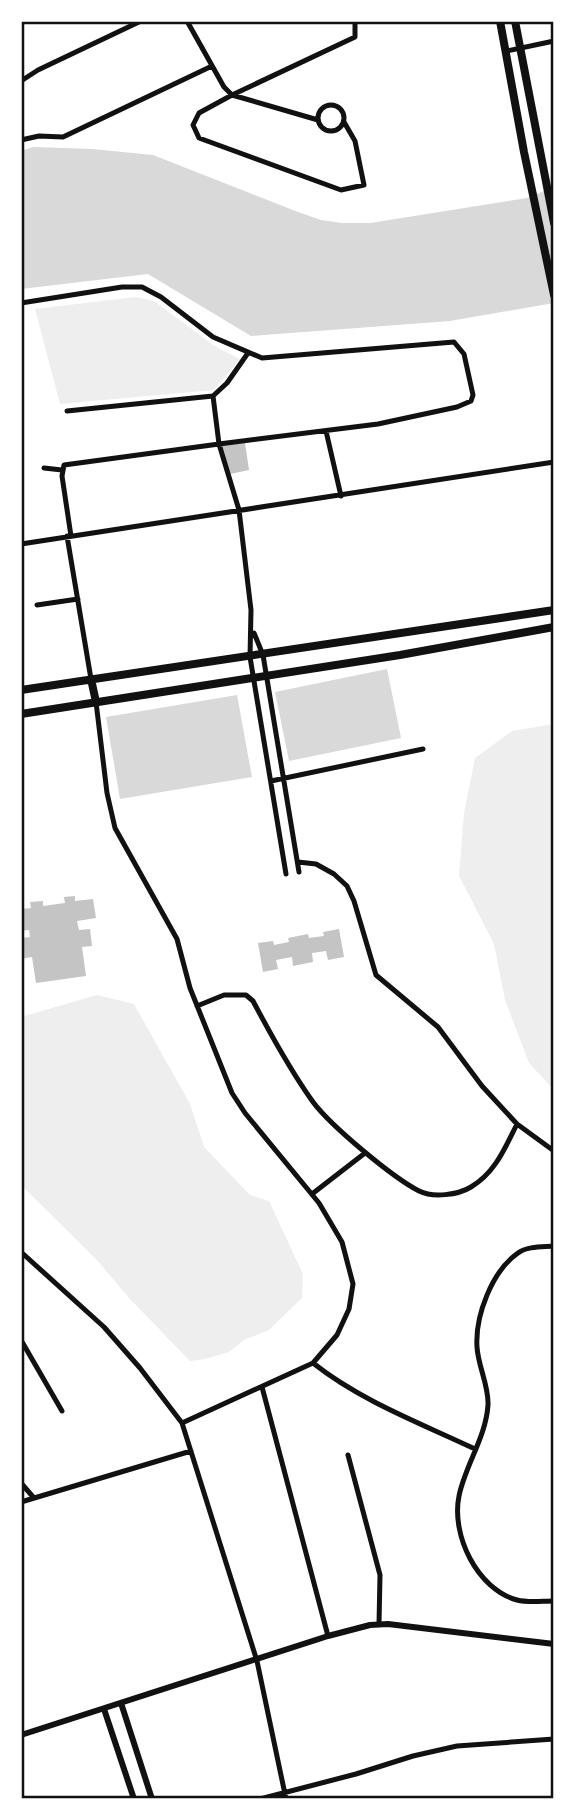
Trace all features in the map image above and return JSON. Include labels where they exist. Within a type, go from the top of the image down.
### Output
[{"type":"main road","points":[[500,21],[554,295]]},
{"type":"main road","points":[[515,21],[554,223]]},
{"type":"main road","points":[[21,690],[554,610]]},
{"type":"main road","points":[[21,714],[400,655],[554,627]]},
{"type":"main road","points":[[91,679],[96,702]]},
{"type":"street","points":[[21,81],[141,21]]},
{"type":"street","points":[[187,21],[232,95],[318,120]]},
{"type":"street","points":[[344,122],[355,141],[363,185],[341,190],[199,138],[193,125],[198,113],[355,37],[355,21]]},
{"type":"street","points":[[507,51],[554,41]]},
{"type":"street","points":[[21,139],[39,136],[64,137],[212,66]]},
{"type":"street","points":[[329,104],[342,108],[345,115],[340,128],[334,131],[321,127],[318,120],[318,113],[329,104]]},
{"type":"street","points":[[21,303],[122,287],[142,287],[161,297],[213,337],[262,358],[454,342],[462,349],[473,390],[471,401],[457,407],[378,424],[64,465],[62,470],[69,536],[91,679]]},
{"type":"street","points":[[67,411],[213,396],[227,383],[248,353]]},
{"type":"street","points":[[213,396],[219,444],[240,510],[253,630],[250,657],[286,874]]},
{"type":"street","points":[[326,431],[341,496]]},
{"type":"street","points":[[21,544],[554,461]]},
{"type":"street","points":[[44,468],[62,470]]},
{"type":"street","points":[[37,605],[78,599]]},
{"type":"street","points":[[253,630],[263,655],[299,872]]},
{"type":"street","points":[[96,702],[107,793],[115,828],[177,939],[197,1006],[232,1093],[245,1113],[312,1194],[342,1242],[353,1284],[349,1309],[337,1335],[313,1363],[181,1423]]},
{"type":"street","points":[[271,781],[423,749]]},
{"type":"street","points":[[298,862],[316,864],[334,874],[347,886],[376,975],[438,1027],[468,1069],[517,1124],[554,1151]]},
{"type":"street","points":[[197,1006],[224,995],[246,995],[253,1001],[285,1061],[315,1105],[365,1153],[420,1192],[435,1195],[470,1188],[490,1172],[517,1124]]},
{"type":"street","points":[[312,1194],[365,1153]]},
{"type":"street","points":[[554,1246],[528,1248],[517,1253],[496,1276],[479,1314],[477,1348],[488,1404],[458,1499],[460,1525],[468,1556],[485,1580],[501,1593],[518,1600],[554,1601]]},
{"type":"street","points":[[22,1255],[104,1327],[140,1368],[181,1423],[257,1661],[286,1799]]},
{"type":"street","points":[[21,1340],[62,1411]]},
{"type":"street","points":[[313,1363],[342,1384],[389,1409],[475,1449]]},
{"type":"street","points":[[262,1387],[328,1636]]},
{"type":"street","points":[[21,1502],[191,1451]]},
{"type":"street","points":[[348,1455],[380,1575],[379,1624]]},
{"type":"street","points":[[21,1483],[33,1498]]},
{"type":"street","points":[[21,1735],[328,1636],[379,1624],[554,1644]]},
{"type":"street","points":[[121,1703],[152,1799]]},
{"type":"street","points":[[104,1709],[134,1799]]},
{"type":"street","points":[[260,1799],[457,1746],[554,1738]]},
{"type":"street","points":[[128,1782],[145,1776]]},
{"type":"shaded area","points":[[33,147],[153,155],[298,212],[321,220],[342,223],[370,223],[527,198],[554,187],[554,303],[450,321],[251,336],[148,274],[21,289],[21,151]]},
{"type":"shaded area","points":[[135,297],[154,301],[216,347],[240,359],[214,390],[60,404],[35,309]]},
{"type":"shaded area","points":[[387,669],[401,738],[289,761],[275,692]]},
{"type":"shaded area","points":[[237,695],[252,777],[120,799],[106,717]]},
{"type":"shaded area","points":[[554,724],[554,1090],[529,1063],[505,1000],[494,944],[459,876],[464,813],[475,758],[512,731]]},
{"type":"shaded area","points":[[97,995],[134,1004],[190,1104],[204,1147],[250,1195],[269,1201],[303,1274],[302,1298],[269,1330],[244,1340],[229,1352],[190,1361],[130,1299],[96,1259],[21,1185],[21,1017]]},
{"type":"building","points":[[245,443],[249,470],[230,474],[221,445]]},
{"type":"building","points":[[75,896],[75,901],[93,899],[96,918],[77,921],[79,930],[90,929],[92,946],[82,947],[86,976],[36,983],[32,957],[21,959],[21,938],[30,937],[29,930],[21,931],[21,909],[31,908],[30,902],[43,901],[43,906],[65,903],[64,897]]},
{"type":"building","points":[[339,929],[344,957],[328,960],[326,951],[312,953],[313,962],[293,966],[292,957],[276,960],[278,969],[263,972],[258,943],[273,941],[274,945],[289,942],[288,938],[308,934],[309,938],[324,936],[323,932]]}]
